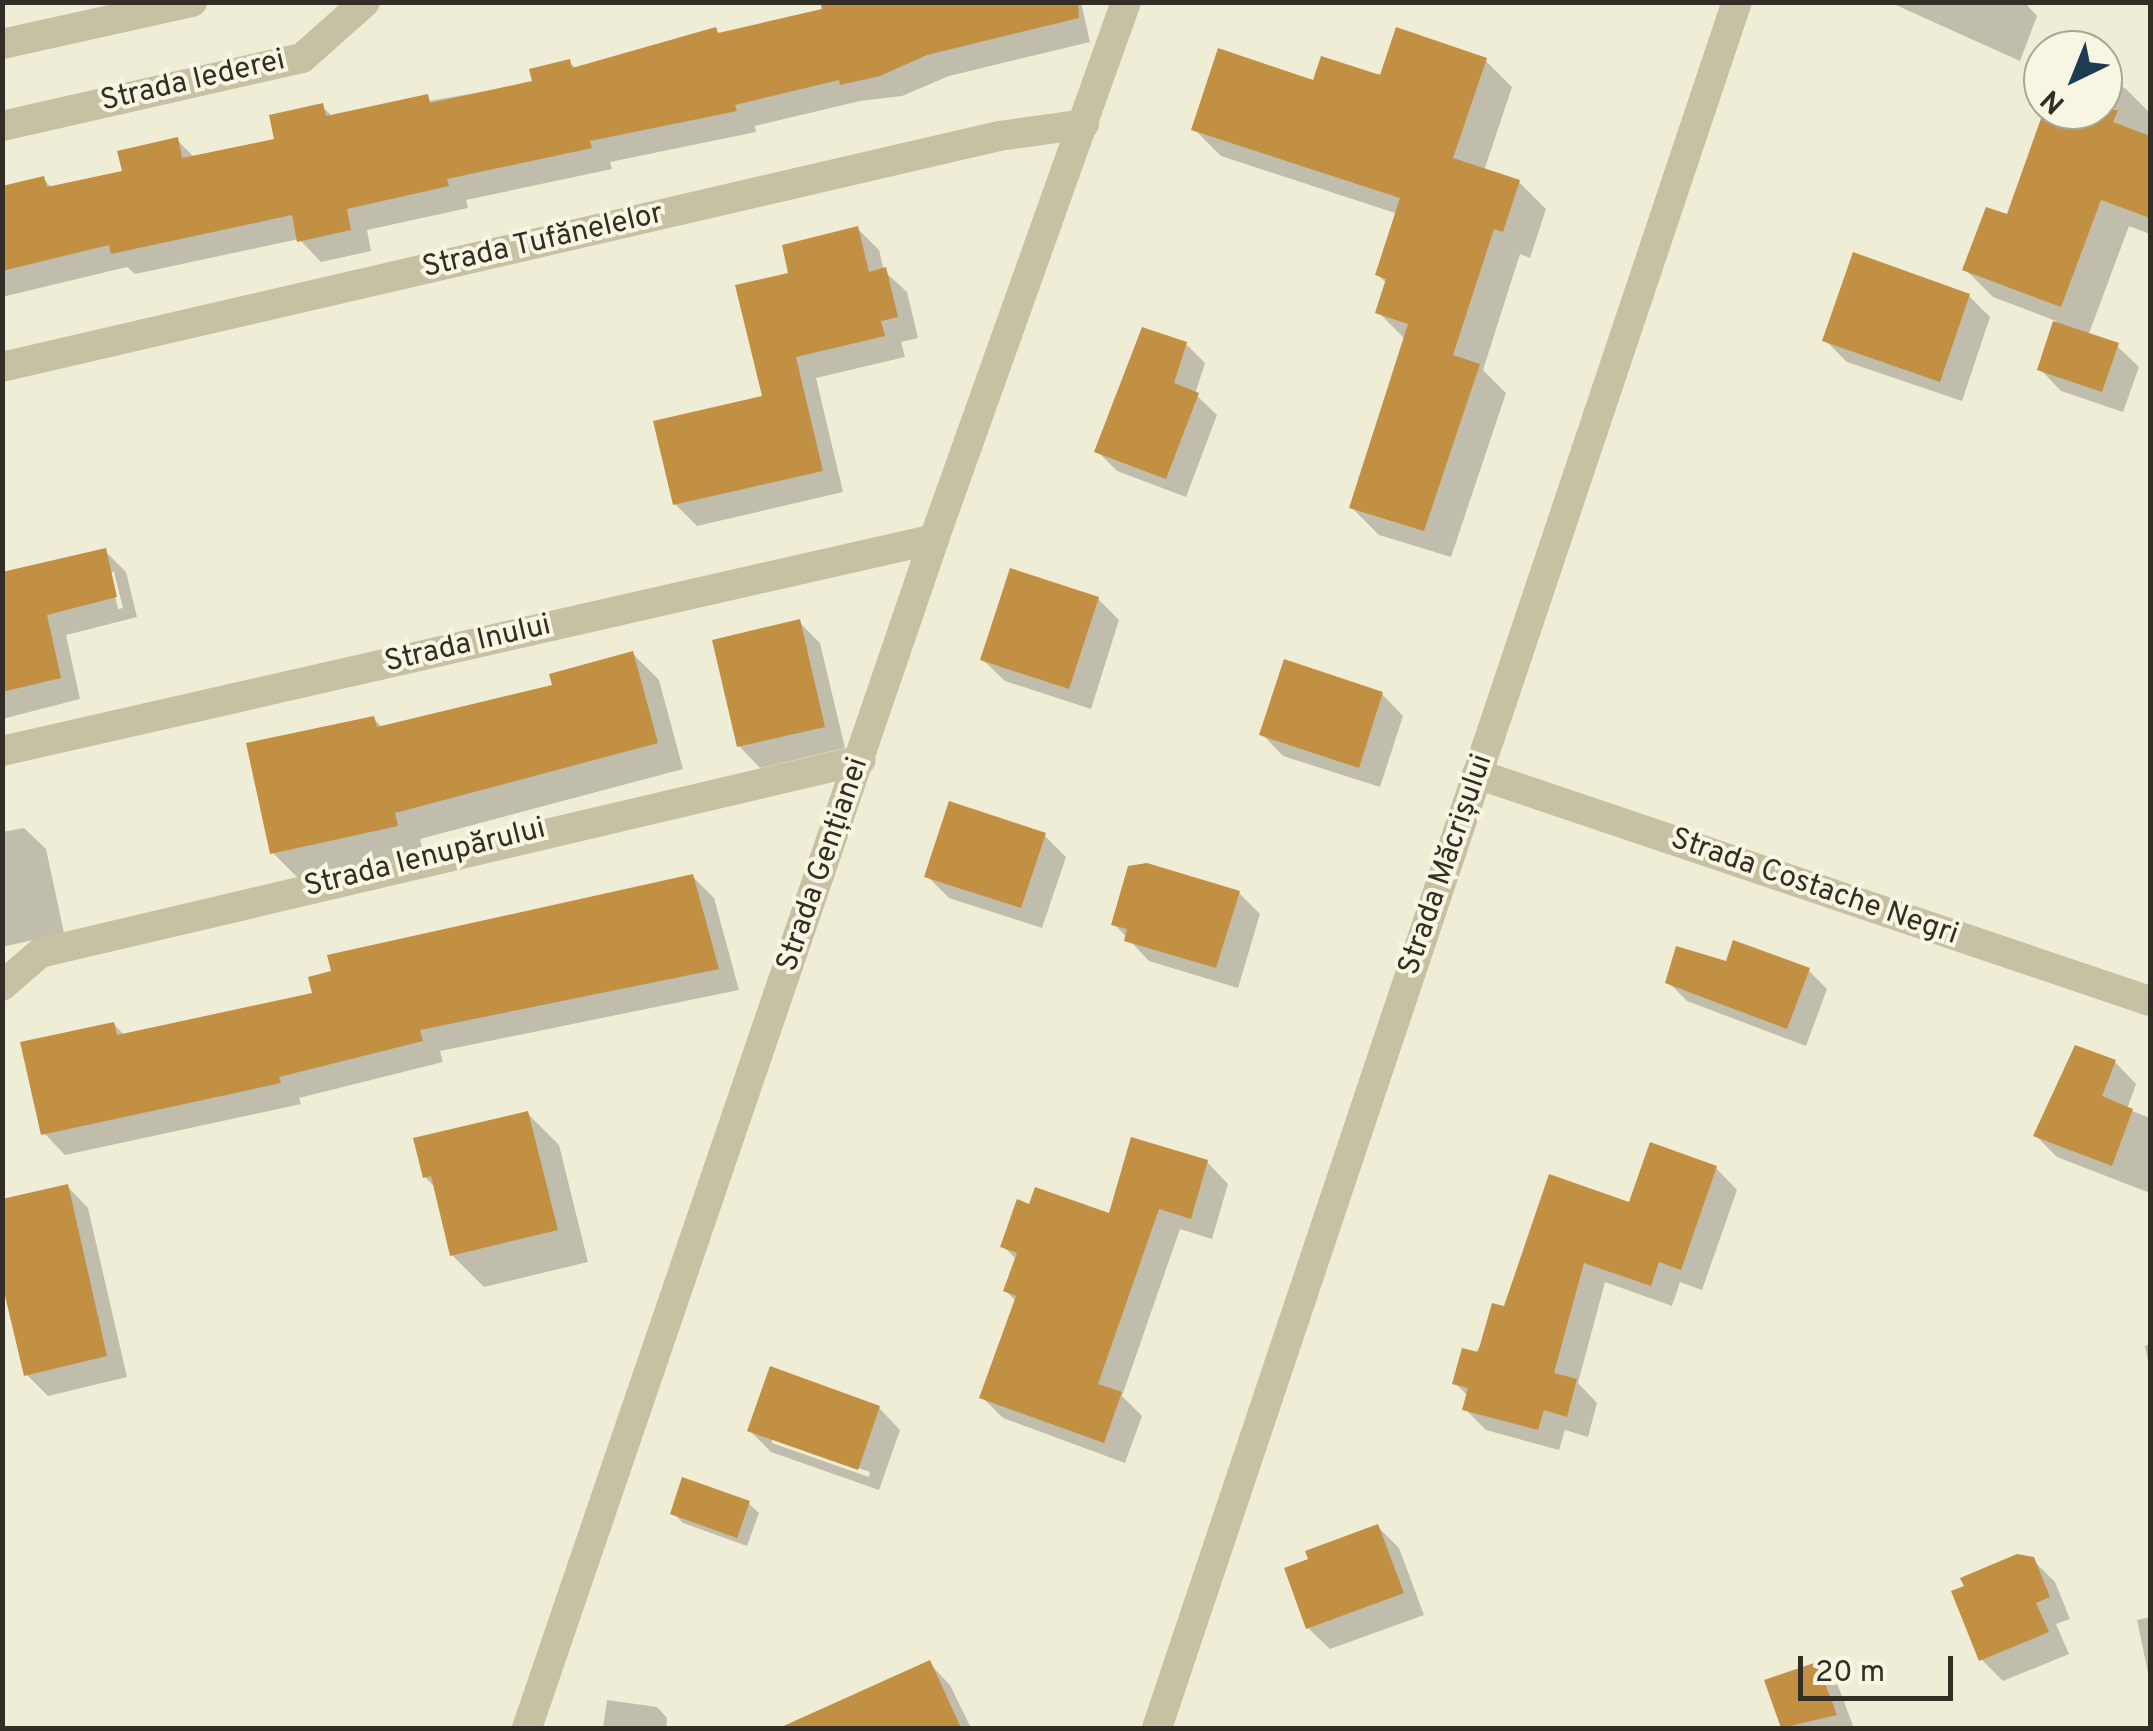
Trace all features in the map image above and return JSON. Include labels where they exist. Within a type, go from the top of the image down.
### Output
[{"type":"street","points":[[2,44],[192,2]]},
{"type":"street","name":"Strada Iederei","points":[[2,126],[302,58],[365,2]]},
{"type":"street","name":"Strada Gențianei","points":[[526,1728],[934,539],[1126,2]]},
{"type":"street","name":"Strada Măcrișului","points":[[1157,1728],[1737,2]]},
{"type":"street","name":"Strada Tufănelelor","points":[[2,367],[1000,136],[1084,124]]},
{"type":"street","name":"Strada Inului","points":[[2,750],[934,539]]},
{"type":"street","name":"Strada Ienupărului","points":[[2,986],[40,953],[861,760]]},
{"type":"street","name":"Strada Costache Negri","points":[[1477,774],[2150,1001]]},
{"type":"building","points":[[820,2],[1078,2],[1079,18],[927,55],[880,76],[840,85],[839,80],[735,105],[737,111],[590,141],[592,148],[447,179],[449,186],[347,209],[351,230],[297,242],[292,215],[111,254],[109,245],[2,271],[2,186],[44,176],[47,187],[122,171],[117,151],[178,137],[182,158],[274,139],[269,115],[323,103],[326,116],[428,94],[430,103],[532,81],[529,69],[570,59],[572,68],[716,27],[718,33],[822,9]]},
{"type":"building","points":[[1396,27],[1487,58],[1453,158],[1520,180],[1503,232],[1494,229],[1453,355],[1480,364],[1424,531],[1349,508],[1408,324],[1375,313],[1386,279],[1375,275],[1400,198],[1191,130],[1218,48],[1313,80],[1321,56],[1380,75]]},
{"type":"building","points":[[2123,126],[2150,136],[2150,218],[2101,200],[2061,307],[1962,270],[1986,207],[2007,214],[2037,130],[2123,130]]},
{"type":"building","points":[[858,226],[869,272],[886,267],[898,317],[881,321],[885,336],[796,357],[823,471],[673,505],[653,421],[762,396],[735,285],[788,273],[782,245]]},
{"type":"building","points":[[1853,252],[1970,294],[1940,382],[1822,341]]},
{"type":"building","points":[[2053,321],[2119,343],[2102,392],[2037,370]]},
{"type":"building","points":[[1142,327],[1187,342],[1174,383],[1199,393],[1166,479],[1094,452]]},
{"type":"building","points":[[106,548],[117,597],[47,615],[61,678],[2,692],[2,572]]},
{"type":"building","points":[[1010,568],[1099,597],[1069,689],[980,660]]},
{"type":"building","points":[[800,619],[825,727],[737,747],[712,640]]},
{"type":"building","points":[[633,651],[658,743],[395,813],[398,826],[270,854],[246,743],[374,716],[377,727],[552,685],[549,674]]},
{"type":"building","points":[[1284,659],[1383,692],[1359,768],[1259,735]]},
{"type":"building","points":[[949,801],[1046,833],[1021,908],[924,877]]},
{"type":"building","points":[[1147,863],[1240,891],[1216,968],[1124,941],[1127,929],[1111,925],[1128,866]]},
{"type":"building","points":[[693,874],[719,969],[420,1030],[423,1041],[279,1077],[281,1083],[41,1135],[20,1042],[114,1022],[117,1035],[312,993],[308,977],[331,971],[327,955]]},
{"type":"building","points":[[1733,940],[1810,968],[1787,1029],[1665,983],[1676,946],[1726,961]]},
{"type":"building","points":[[2075,1045],[2116,1060],[2102,1096],[2133,1109],[2112,1166],[2033,1136]]},
{"type":"building","points":[[528,1111],[558,1230],[450,1256],[431,1176],[423,1178],[413,1138]]},
{"type":"building","points":[[1131,1137],[1208,1160],[1191,1219],[1159,1209],[1098,1384],[1122,1392],[1104,1443],[979,1398],[1016,1296],[1003,1291],[1017,1253],[1000,1247],[1017,1199],[1029,1204],[1035,1187],[1109,1213]]},
{"type":"building","points":[[1650,1142],[1717,1166],[1681,1270],[1659,1262],[1651,1286],[1584,1263],[1554,1373],[1577,1379],[1567,1417],[1544,1410],[1538,1430],[1462,1410],[1468,1388],[1452,1384],[1462,1348],[1478,1352],[1492,1303],[1504,1306],[1549,1174],[1629,1202]]},
{"type":"building","points":[[68,1184],[107,1356],[24,1376],[2,1283],[2,1199]]},
{"type":"building","points":[[770,1366],[880,1406],[858,1470],[747,1431]]},
{"type":"building","points":[[682,1477],[750,1501],[737,1538],[670,1514]]},
{"type":"building","points":[[1378,1524],[1404,1593],[1306,1629],[1284,1568],[1308,1559],[1305,1551]]},
{"type":"building","points":[[2017,1554],[2034,1557],[2050,1597],[2036,1603],[2049,1632],[1979,1661],[1951,1591],[1964,1586],[1960,1578]]},
{"type":"building","points":[[930,1660],[961,1728],[779,1728]]},
{"type":"building","points":[[1817,1662],[1837,1715],[1781,1728],[1764,1680]]}]
